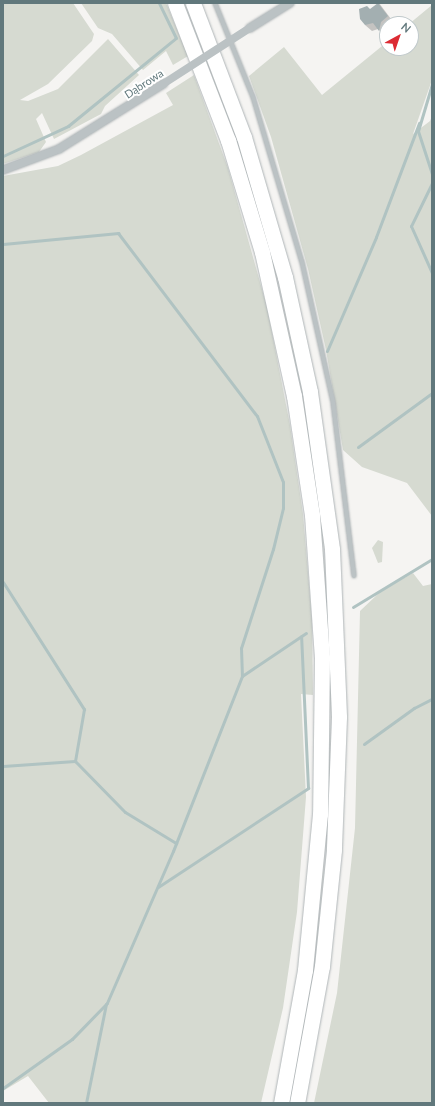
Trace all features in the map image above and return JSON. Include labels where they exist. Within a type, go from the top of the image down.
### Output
[{"type":"highway","points":[[175,3],[228,140],[262,252],[294,396],[313,522],[322,658],[320,814],[305,970],[281,1103]]},
{"type":"highway","points":[[193,3],[244,137],[285,277],[315,421],[332,557],[339,717],[334,850],[322,966],[297,1103]]},
{"type":"street","name":"Dąbrowa","points":[[3,170],[59,149],[290,3]]},
{"type":"lane","points":[[215,3],[253,97],[302,262],[333,402],[354,576]]},
{"type":"shaded area","points":[[3,3],[73,3],[94,34],[92,41],[48,84],[20,100],[28,101],[58,89],[108,39],[139,75],[105,106],[101,114],[54,139],[42,113],[36,119],[46,142],[39,152],[3,164]]},
{"type":"shaded area","points":[[81,3],[166,3],[188,56],[173,65],[166,51],[143,70],[112,34],[98,28]]},
{"type":"shaded area","points":[[432,5],[432,80],[413,134],[430,121],[432,116],[432,516],[407,483],[362,467],[343,450],[326,350],[308,269],[271,137],[249,76],[284,47],[322,95],[379,49],[379,56],[419,56],[419,16]]},
{"type":"shaded area","points":[[194,75],[228,168],[267,307],[290,425],[303,514],[312,620],[313,695],[301,694],[306,797],[297,912],[283,1008],[261,1103],[49,1103],[28,1076],[3,1091],[3,176],[58,166],[81,155],[173,105],[166,93]]},
{"type":"shaded area","points":[[378,540],[383,542],[382,562],[378,563],[372,548]]},
{"type":"shaded area","points":[[413,573],[423,586],[432,584],[432,1103],[314,1103],[337,993],[355,828],[360,611],[380,592]]},
{"type":"building","points":[[378,3],[388,16],[379,16],[379,31],[373,23],[365,25],[360,19],[359,9],[367,6],[370,9]]},
{"type":"waterway","points":[[3,156],[68,126],[176,38],[159,3]]},
{"type":"waterway","points":[[432,84],[418,131],[432,174]]},
{"type":"waterway","points":[[327,351],[376,237],[419,123]]},
{"type":"waterway","points":[[432,183],[411,226],[432,273]]},
{"type":"waterway","points":[[3,244],[118,233],[257,416],[283,482],[283,508],[273,549],[241,648],[242,676],[173,851],[107,1003],[72,1039],[3,1088]]},
{"type":"waterway","points":[[358,447],[432,393]]},
{"type":"waterway","points":[[353,607],[432,559]]},
{"type":"waterway","points":[[3,582],[84,709],[75,761]]},
{"type":"waterway","points":[[242,676],[306,633]]},
{"type":"waterway","points":[[158,887],[308,788],[301,636]]},
{"type":"waterway","points":[[364,744],[414,708],[432,699]]},
{"type":"waterway","points":[[75,761],[125,812],[176,843]]},
{"type":"waterway","points":[[3,766],[75,761]]},
{"type":"waterway","points":[[86,1103],[106,1004]]}]
